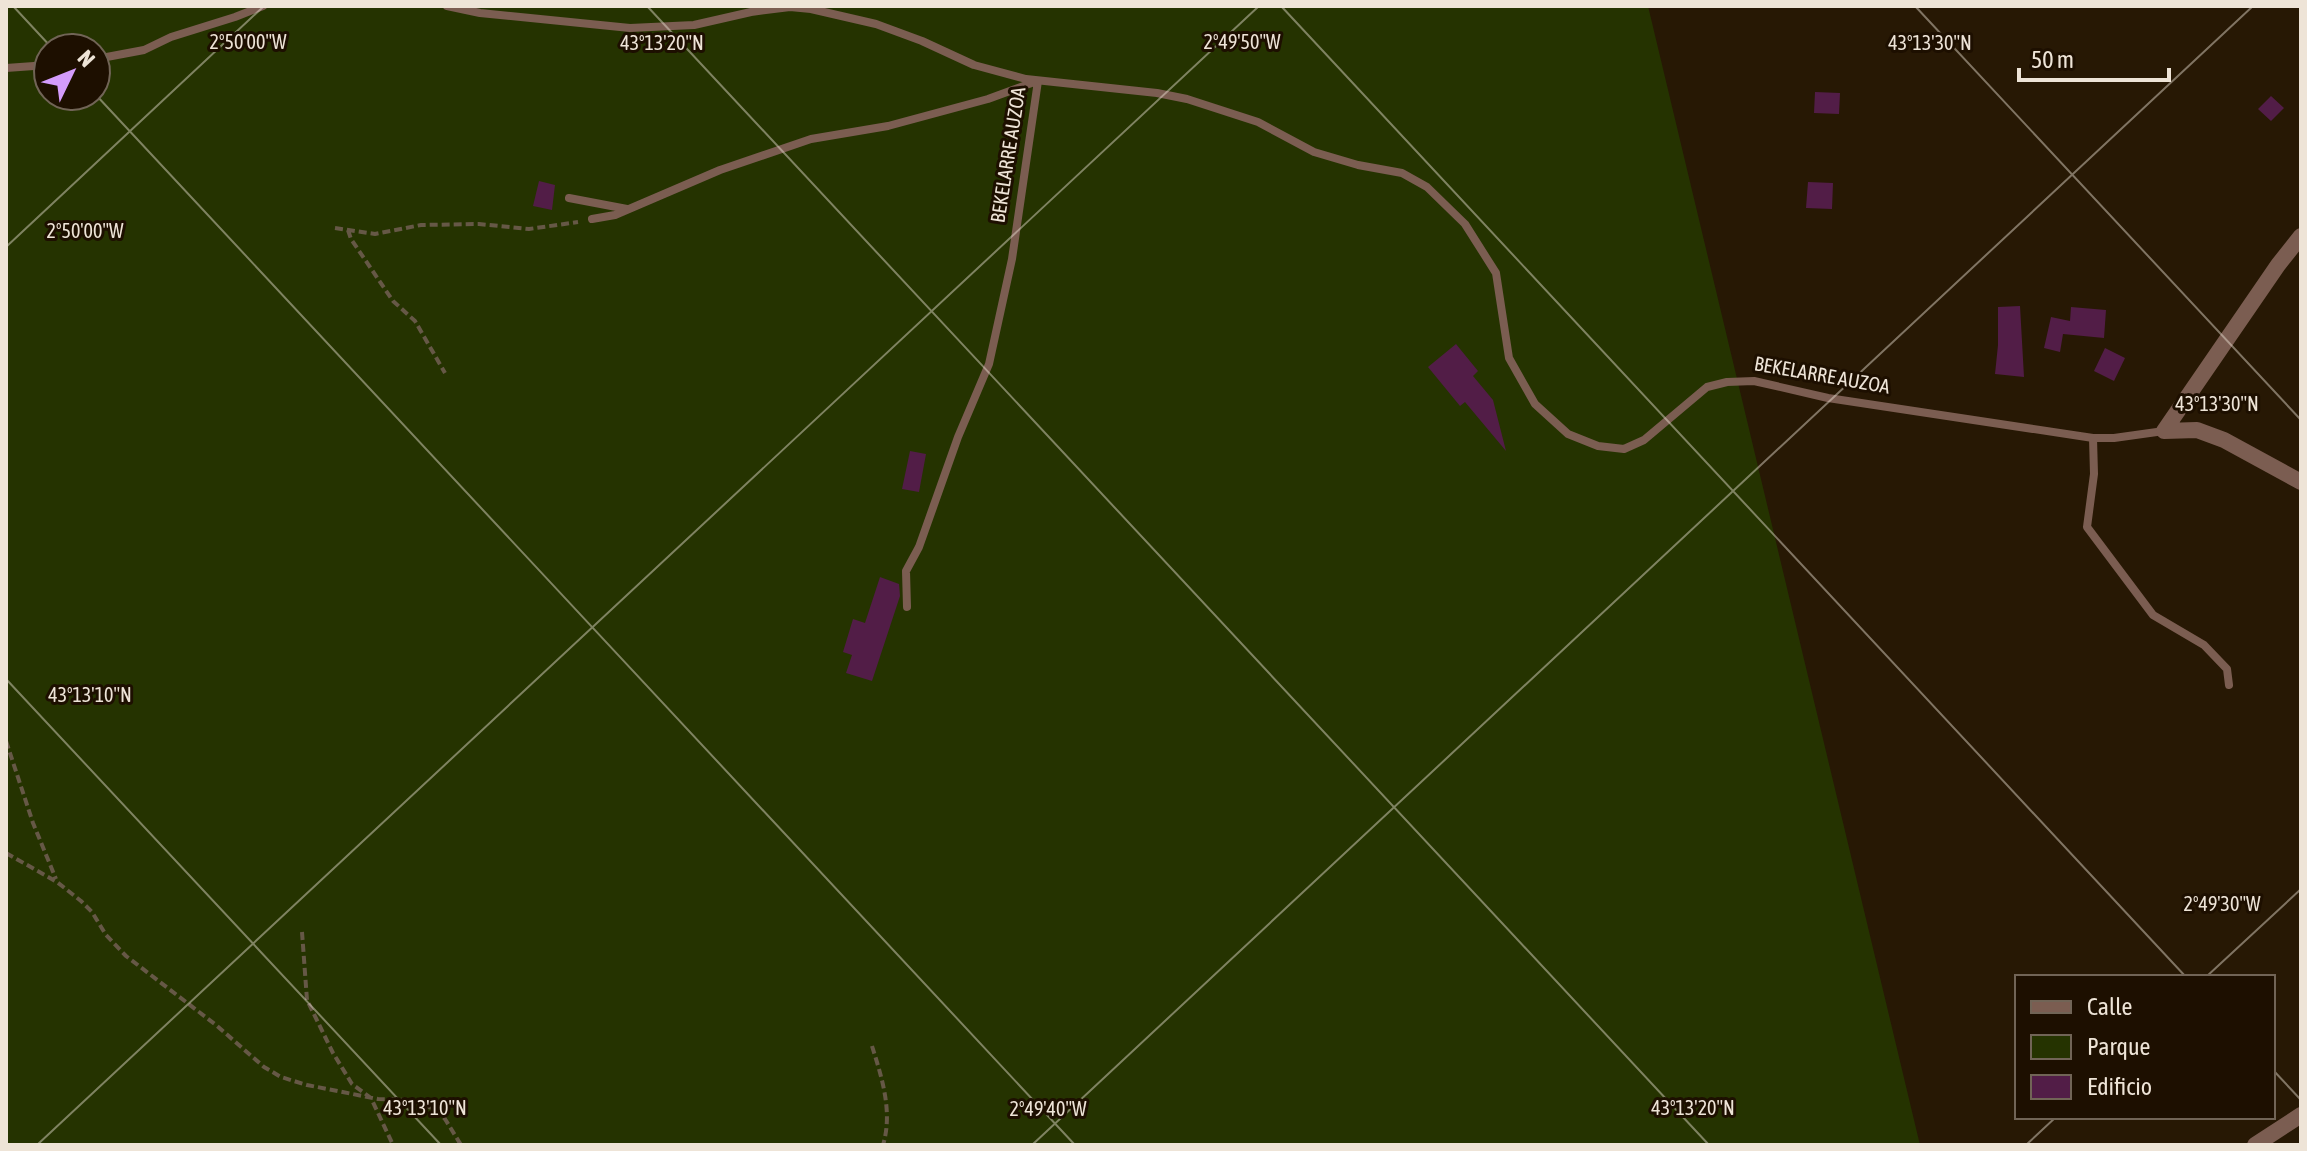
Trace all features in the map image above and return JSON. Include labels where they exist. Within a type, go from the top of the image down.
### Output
[{"type":"street","points":[[2164,431],[2301,236]]},
{"type":"street","name":"BEKELARRE AUZOA","points":[[2164,431],[2197,430],[2224,440],[2301,482]]},
{"type":"street","points":[[2255,1145],[2301,1115]]},
{"type":"lane","points":[[112,56],[144,50],[171,37],[263,6]]},
{"type":"lane","points":[[447,6],[480,13],[630,28],[694,25],[790,7],[811,9],[876,24],[974,65],[1038,81]]},
{"type":"lane","points":[[6,68],[32,66]]},
{"type":"lane","points":[[592,219],[615,215],[720,170],[811,139],[888,126],[988,99],[1038,81]]},
{"type":"lane","name":"BEKELARRE AUZOA","points":[[907,607],[906,571],[919,547],[958,437],[989,364],[1012,259],[1038,81],[1187,99],[1258,122],[1314,152],[1358,165],[1402,173],[1427,187],[1465,224],[1496,273],[1509,358],[1535,404],[1568,434],[1598,446],[1624,449],[1644,440],[1707,387],[1727,382],[1754,381],[1828,398],[2093,438],[2164,431]]},
{"type":"lane","points":[[569,198],[628,209]]},
{"type":"lane","points":[[2093,438],[2094,474],[2087,527],[2153,615],[2204,645],[2227,669],[2229,685]]},
{"type":"path","points":[[335,228],[375,234],[421,225],[479,224],[529,229],[592,219]]},
{"type":"path","points":[[348,230],[393,301],[415,321],[445,373]]},
{"type":"path","points":[[6,741],[33,823],[57,882]]},
{"type":"path","points":[[6,853],[57,882],[92,912],[106,935],[126,956],[216,1025],[264,1067],[281,1077],[307,1085],[371,1098],[411,1100],[436,1110],[461,1145]]},
{"type":"path","points":[[302,932],[307,1000],[352,1084],[371,1098],[393,1145]]},
{"type":"path","points":[[872,1046],[886,1088],[883,1145]]},
{"type":"green space","points":[[6,6],[1648,6],[1920,1145],[6,1145]]},
{"type":"building","points":[[1815,92],[1840,93],[1839,114],[1814,113]]},
{"type":"building","points":[[2271,96],[2284,108],[2271,121],[2258,109]]},
{"type":"building","points":[[539,181],[555,185],[552,210],[533,206]]},
{"type":"building","points":[[1808,182],[1833,183],[1832,209],[1806,208]]},
{"type":"building","points":[[2020,306],[2024,377],[1995,374],[1998,307]]},
{"type":"building","points":[[2071,307],[2106,310],[2104,338],[2063,334],[2060,352],[2044,348],[2051,317],[2070,321]]},
{"type":"building","points":[[1456,344],[1478,371],[1473,376],[1493,400],[1506,451],[1465,402],[1460,406],[1428,367]]},
{"type":"building","points":[[2105,348],[2125,358],[2114,381],[2094,371]]},
{"type":"building","points":[[910,451],[926,454],[919,492],[902,489]]},
{"type":"building","points":[[880,577],[899,584],[900,596],[872,681],[846,673],[852,655],[843,652],[853,619],[865,623]]}]
